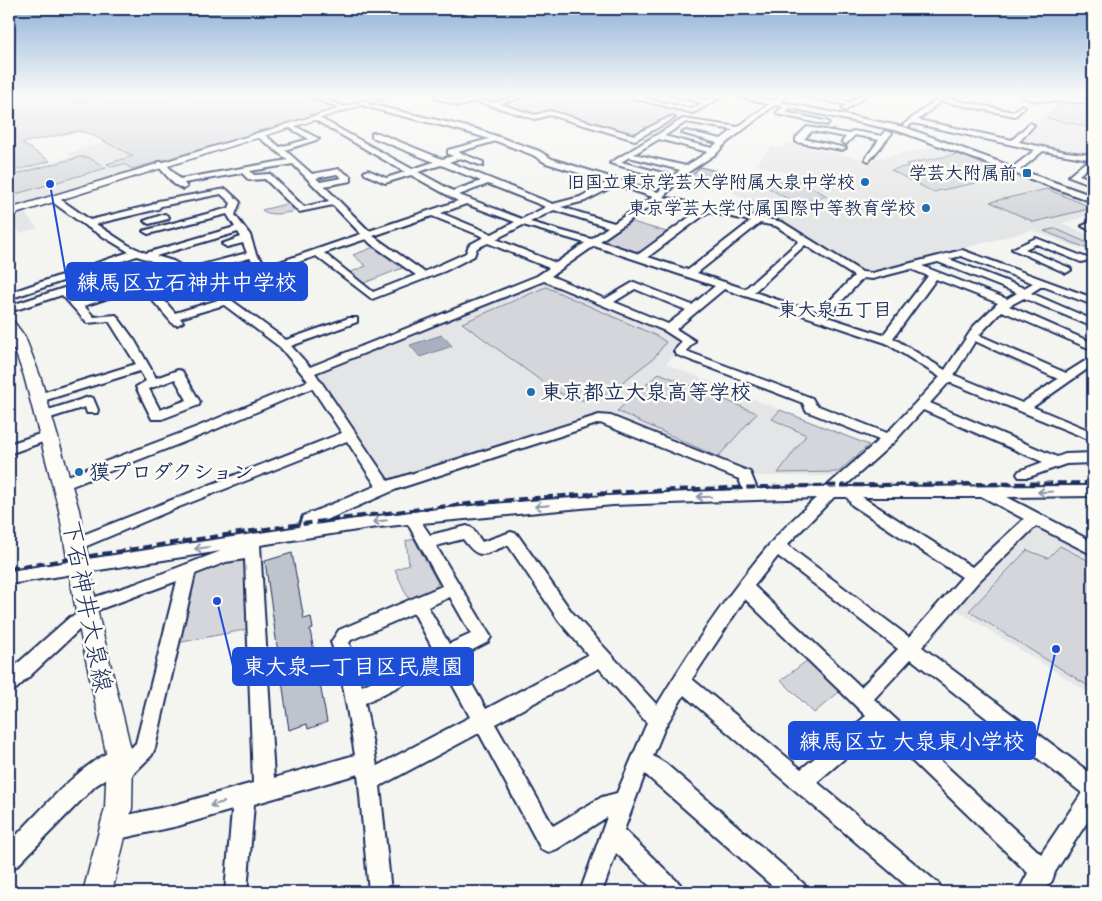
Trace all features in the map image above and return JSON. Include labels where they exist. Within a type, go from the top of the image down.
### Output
[{"type":"main road","points":[[9,213],[248,137]]},
{"type":"main road","name":"下石神井大泉線","points":[[9,325],[15,347],[39,398],[62,484],[78,555],[87,613],[121,764],[114,829],[98,892]]},
{"type":"street","points":[[262,137],[295,161],[368,236],[423,276]]},
{"type":"street","points":[[280,149],[315,139],[311,137]]},
{"type":"street","points":[[349,137],[451,195],[522,222],[690,274],[886,339],[948,376],[1093,437]]},
{"type":"street","points":[[356,141],[367,137]]},
{"type":"street","points":[[382,137],[554,207],[617,227]]},
{"type":"street","points":[[490,137],[539,154],[549,162],[657,197],[780,224],[860,275],[870,276],[966,254],[1093,302]]},
{"type":"street","points":[[656,137],[614,163],[677,178]]},
{"type":"street","points":[[662,137],[714,151]]},
{"type":"street","points":[[702,137],[722,142]]},
{"type":"street","points":[[62,484],[202,430],[312,377],[424,327],[544,277],[556,266],[617,227],[657,197],[687,169],[714,151],[729,137]]},
{"type":"street","points":[[801,137],[798,140],[841,149],[849,137]]},
{"type":"street","points":[[869,159],[883,138],[877,137]]},
{"type":"street","points":[[922,137],[1093,199]]},
{"type":"street","points":[[952,147],[958,137]]},
{"type":"street","points":[[991,137],[1041,149],[1093,158]]},
{"type":"street","points":[[1014,142],[1019,137]]},
{"type":"street","points":[[480,164],[451,152],[496,139]]},
{"type":"street","points":[[1015,170],[1041,149]]},
{"type":"street","points":[[628,155],[687,169]]},
{"type":"street","points":[[368,172],[384,181],[459,156]]},
{"type":"street","points":[[1093,158],[1073,176],[1093,183]]},
{"type":"street","points":[[177,182],[295,161]]},
{"type":"street","points":[[161,164],[193,196]]},
{"type":"street","points":[[244,170],[252,178],[266,176],[302,210],[336,202]]},
{"type":"street","points":[[311,177],[340,171],[348,179],[319,185]]},
{"type":"street","points":[[451,195],[488,181]]},
{"type":"street","points":[[318,253],[370,296],[423,276],[471,254],[471,247],[554,207],[582,198],[614,182]]},
{"type":"street","points":[[87,223],[155,207],[158,204],[224,191],[236,202],[231,216],[246,239],[252,255],[267,269],[466,201]]},
{"type":"street","points":[[54,199],[87,223],[141,254],[163,260],[184,271],[284,345],[312,377],[385,488]]},
{"type":"street","points":[[155,207],[173,224]]},
{"type":"street","points":[[640,258],[706,209]]},
{"type":"street","points":[[165,216],[148,226],[173,224],[233,210]]},
{"type":"street","points":[[434,213],[556,266]]},
{"type":"street","points":[[690,274],[759,219]]},
{"type":"street","points":[[1093,224],[1087,226],[1093,229]]},
{"type":"street","points":[[9,296],[141,254],[240,228]]},
{"type":"street","points":[[227,244],[246,239]]},
{"type":"street","points":[[747,293],[805,240]]},
{"type":"street","points":[[1066,270],[1017,249],[1034,241],[1089,258]]},
{"type":"street","points":[[77,305],[184,271],[252,255]]},
{"type":"street","points":[[591,892],[622,805],[658,721],[681,681],[744,586],[777,546],[847,475],[889,439],[948,376],[973,336],[1002,304],[1089,258]]},
{"type":"street","points":[[939,259],[1023,292],[1093,324]]},
{"type":"street","points":[[912,266],[1002,304],[1093,347]]},
{"type":"street","points":[[886,339],[934,274]]},
{"type":"street","points":[[820,318],[860,275]]},
{"type":"street","points":[[544,277],[669,330],[689,341],[680,351],[681,353],[808,401],[811,408],[889,439]]},
{"type":"street","points":[[143,283],[175,319],[225,301]]},
{"type":"street","points":[[606,303],[634,285],[693,309]]},
{"type":"street","points":[[669,330],[723,286]]},
{"type":"street","points":[[9,309],[62,291],[92,321],[112,317],[129,341],[153,383]]},
{"type":"street","points":[[284,345],[353,320]]},
{"type":"street","points":[[973,336],[1066,378]]},
{"type":"street","points":[[1025,407],[1093,360]]},
{"type":"street","points":[[39,398],[143,366]]},
{"type":"street","points":[[44,416],[89,401],[92,410]]},
{"type":"street","points":[[921,404],[1056,462]]},
{"type":"street","points":[[306,532],[308,520],[385,488],[602,419],[745,476],[752,495]]},
{"type":"street","points":[[9,448],[49,434]]},
{"type":"street","points":[[9,577],[78,555],[182,499],[349,435]]},
{"type":"street","points":[[1024,474],[1065,459],[1093,458]]},
{"type":"street","points":[[9,683],[87,613],[224,556],[252,546],[306,532],[412,518],[613,500],[831,492],[988,493],[1093,491]]},
{"type":"street","points":[[852,493],[857,501],[973,576]]},
{"type":"street","points":[[988,493],[1034,520],[1093,549]]},
{"type":"street","points":[[355,698],[482,637],[457,593],[452,589],[412,518]]},
{"type":"street","points":[[862,699],[973,576],[1034,520]]},
{"type":"street","points":[[426,542],[467,532],[479,549],[511,538],[552,599],[658,721]]},
{"type":"street","points":[[78,555],[252,546]]},
{"type":"street","points":[[236,892],[254,794],[252,546]]},
{"type":"street","points":[[777,546],[909,649],[1093,788]]},
{"type":"street","points":[[9,858],[88,779],[121,764],[146,748],[188,570]]},
{"type":"street","points":[[744,586],[1044,873]]},
{"type":"street","points":[[380,892],[367,772],[349,668],[340,642],[341,638],[452,589]]},
{"type":"street","points":[[418,605],[549,841],[609,804],[622,805]]},
{"type":"street","points":[[114,829],[254,794],[367,772],[484,721],[602,658]]},
{"type":"street","points":[[681,681],[931,892]]},
{"type":"street","points":[[800,783],[880,716]]},
{"type":"street","points":[[642,760],[659,771],[796,892]]},
{"type":"street","points":[[1029,892],[1044,873],[1093,795]]},
{"type":"street","points":[[612,834],[672,892]]},
{"type":"shaded area","points":[[9,137],[50,137],[22,143],[50,161],[9,172]]},
{"type":"shaded area","points":[[96,137],[241,137],[132,169],[124,164],[112,167],[107,164],[133,156]]},
{"type":"shaded area","points":[[1022,137],[1093,137],[1093,157],[1067,153],[1018,142]]},
{"type":"shaded area","points":[[108,142],[153,165],[9,210],[9,173],[71,156],[67,153]]},
{"type":"shaded area","name":"東京学芸大学付属国際中等教育学校","points":[[786,143],[868,160],[944,145],[1093,202],[1093,214],[1062,223],[1093,237],[1093,253],[1033,231],[1036,229],[862,274],[729,190],[797,175],[755,165],[772,146],[781,148]]},
{"type":"shaded area","points":[[959,154],[992,168],[1003,177],[933,192],[891,170],[909,166],[906,164]]},
{"type":"shaded area","points":[[80,157],[88,157],[106,168],[9,196],[9,176]]},
{"type":"shaded area","points":[[794,178],[827,196],[796,204],[764,185]]},
{"type":"shaded area","points":[[1047,189],[1093,208],[1034,222],[990,202]]},
{"type":"shaded area","points":[[746,201],[776,220],[717,208]]},
{"type":"shaded area","points":[[290,203],[297,209],[296,211],[273,214],[262,210]]},
{"type":"shaded area","points":[[23,211],[38,228],[20,233],[13,224],[9,226],[9,216]]},
{"type":"shaded area","points":[[629,221],[670,233],[640,255],[597,242]]},
{"type":"shaded area","points":[[1053,229],[1092,245],[1086,248],[1044,231]]},
{"type":"shaded area","points":[[377,246],[405,267],[359,285],[346,274],[366,266],[353,255]]},
{"type":"shaded area","name":"東京都立大泉高等学校","points":[[544,281],[684,340],[685,343],[666,364],[869,445],[834,476],[754,476],[603,415],[388,481],[313,374]]},
{"type":"shaded area","points":[[546,287],[657,336],[666,342],[654,358],[607,394],[589,400],[576,400],[555,391],[462,323]]},
{"type":"shaded area","points":[[659,373],[757,413],[718,457],[617,411]]},
{"type":"shaded area","points":[[780,410],[869,445],[838,472],[778,473],[806,435],[772,419]]},
{"type":"shaded area","points":[[1033,528],[1043,528],[1093,553],[1093,695],[955,609]]},
{"type":"shaded area","points":[[414,539],[438,583],[435,588],[409,600],[395,570],[409,564],[406,541]]},
{"type":"shaded area","points":[[1060,546],[1093,563],[1093,689],[969,611],[1027,550],[1048,558]]},
{"type":"shaded area","points":[[246,559],[249,629],[177,643],[194,572],[223,560]]},
{"type":"shaded area","points":[[812,657],[845,687],[814,713],[781,680]]},
{"type":"water","points":[[442,335],[452,346],[420,357],[410,345]]},
{"type":"building","points":[[700,167],[716,171],[700,186],[683,183]]},
{"type":"building","points":[[292,553],[304,619],[311,617],[313,629],[310,630],[327,722],[308,729],[307,724],[289,730],[265,561]]},
{"type":"railway","points":[[9,569],[337,519],[535,498],[605,493],[744,488],[1093,483]]},
{"type":"place","name":"学芸大附属前","points":[[1027,173]]},
{"type":"place","name":"旧国立東京学芸大学附属大泉中学校","points":[[865,182]]},
{"type":"place","name":"練馬区立石神井中学校","points":[[50,184]]},
{"type":"place","name":"東京学芸大学付属国際中等教育学校","points":[[926,208]]},
{"type":"place","name":"東京都立大泉高等学校","points":[[531,392]]},
{"type":"place","name":"獏プロダクション","points":[[79,472]]},
{"type":"place","name":"東大泉一丁目区民農園","points":[[217,601]]},
{"type":"place","name":"練馬区立 大泉東小学校","points":[[1056,649]]},
{"type":"district","name":"東大泉五丁目","points":[[835,309]]}]
